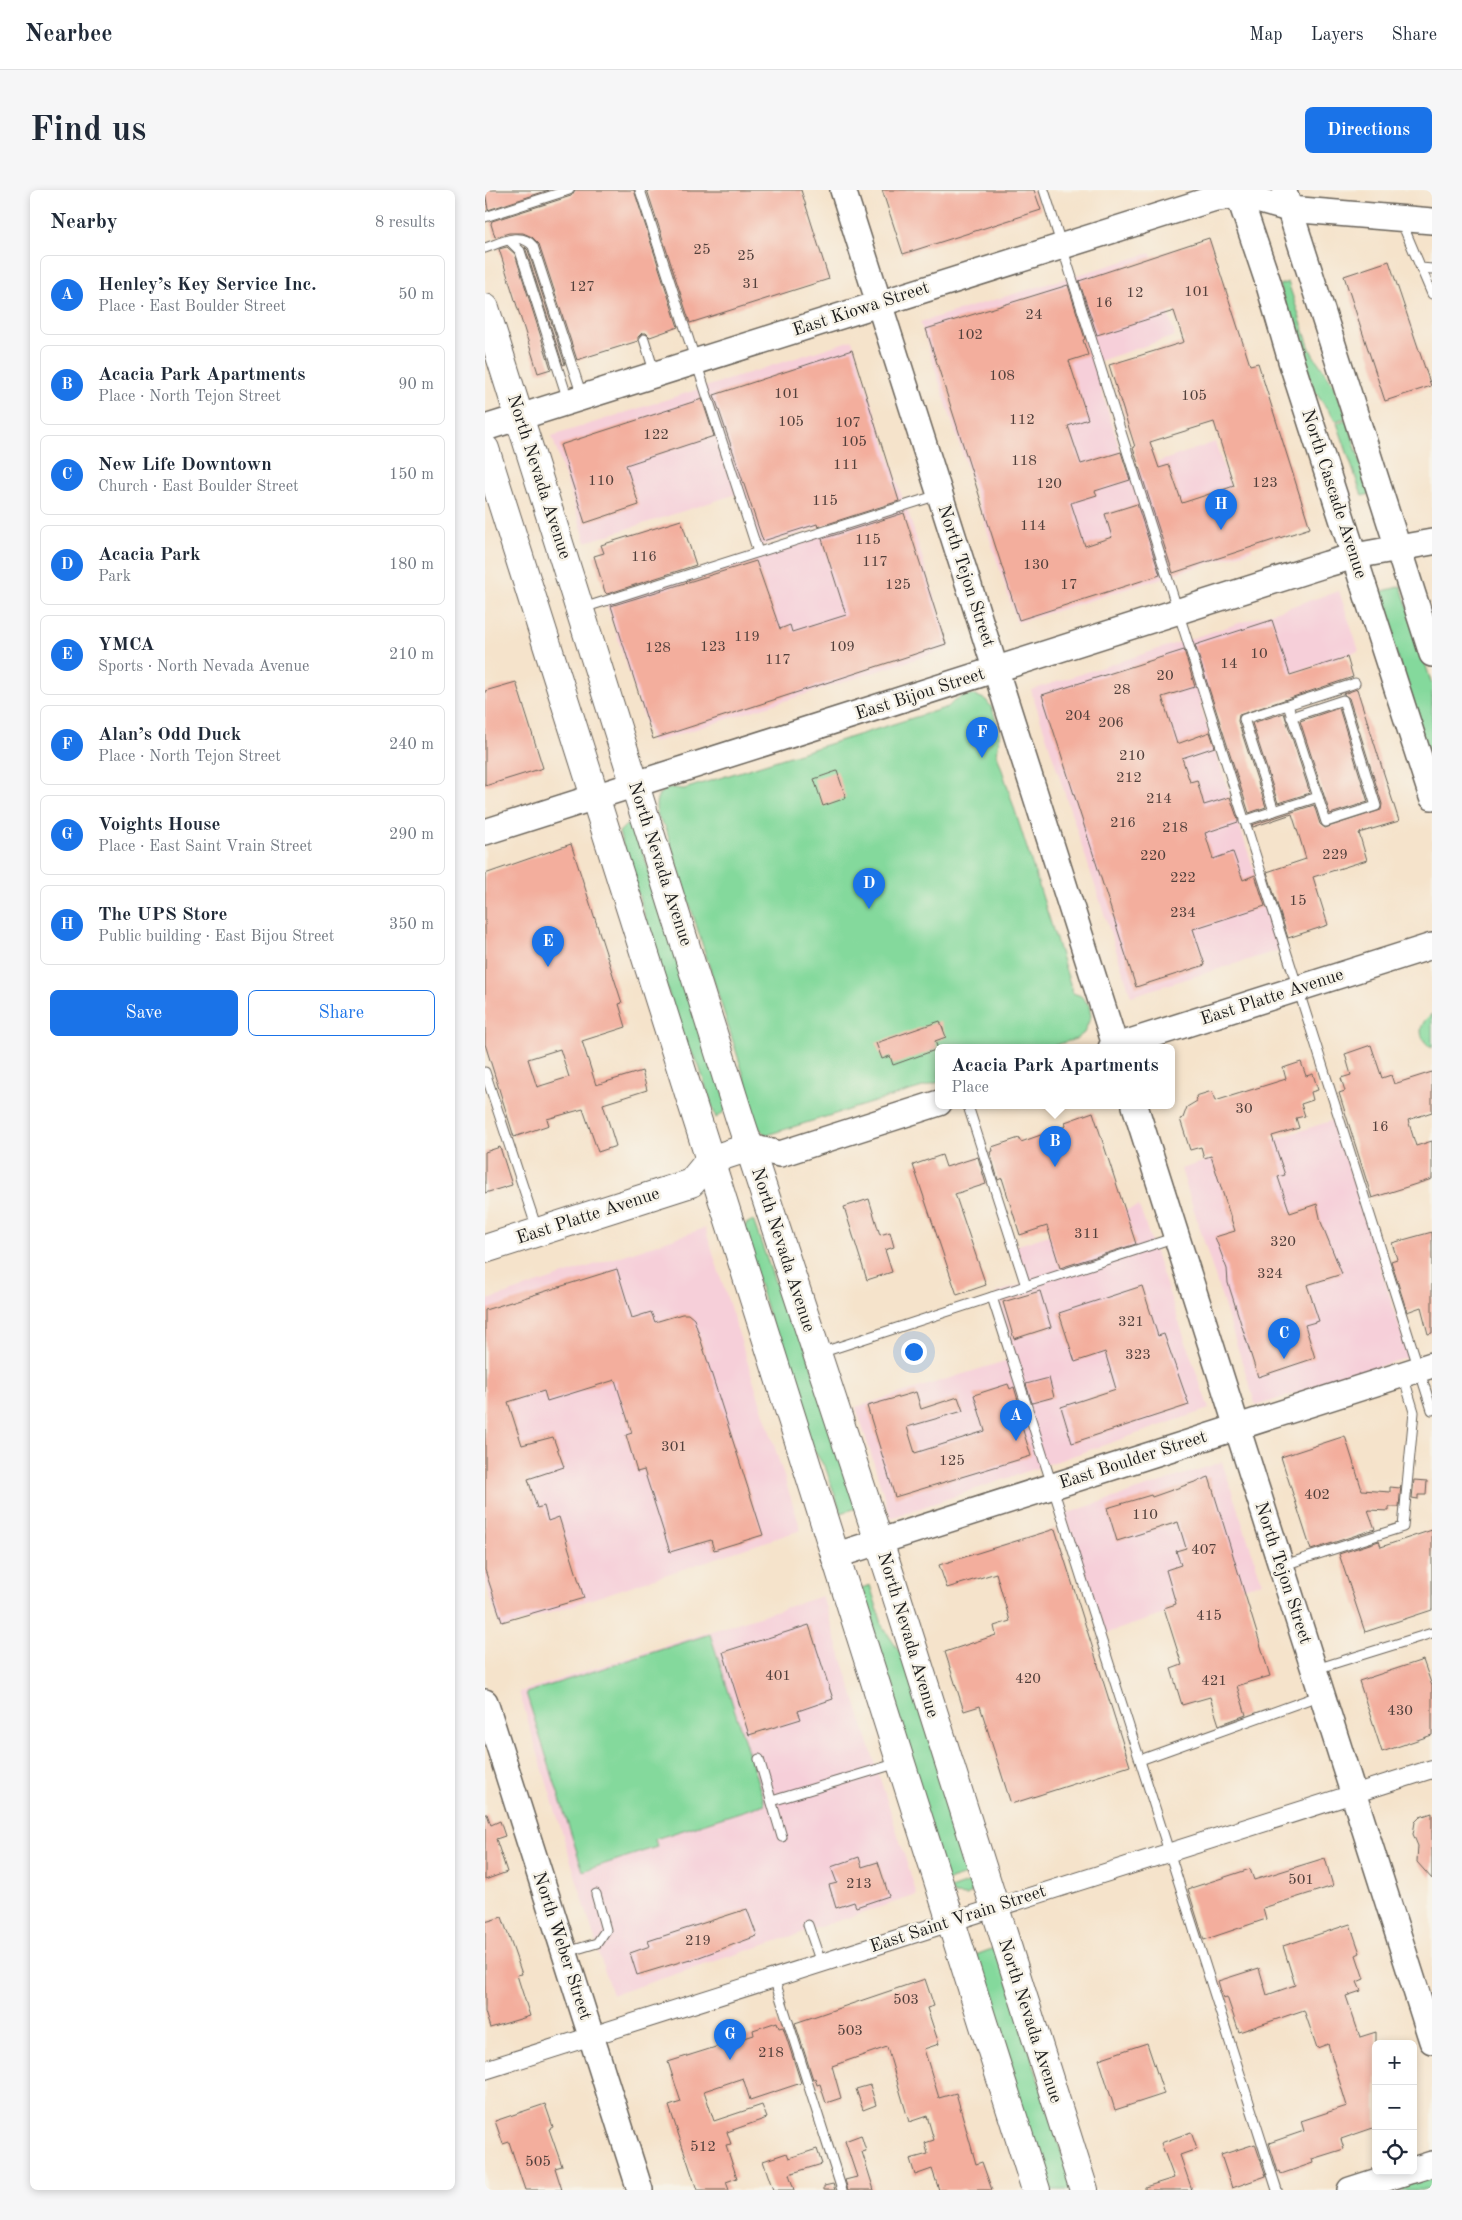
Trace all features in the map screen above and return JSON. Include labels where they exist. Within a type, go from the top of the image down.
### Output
[{"type":"main road","name":"North Tejon Street","points":[[843,190],[1113,1044]]},
{"type":"main road","name":"East Kiowa Street","points":[[485,428],[1061,246],[1212,199],[1238,193]]},
{"type":"main road","points":[[1238,193],[1286,199],[1400,219],[1432,221]]},
{"type":"main road","name":"North Cascade Avenue","points":[[1238,193],[1432,796]]},
{"type":"main road","points":[[1286,199],[1432,654]]},
{"type":"main road","name":"North Nevada Avenue","points":[[485,308],[760,1179],[879,1542],[1084,2190]]},
{"type":"main road","points":[[485,448],[597,797],[834,1556],[1036,2190]]},
{"type":"main road","name":"East Bijou Street","points":[[485,832],[1355,556],[1432,542]]},
{"type":"main road","name":"East Platte Avenue","points":[[1126,1044],[1432,946]]},
{"type":"main road","points":[[780,1154],[760,1179],[721,1192],[691,1183],[710,1160],[750,1147],[780,1154],[935,1104]]},
{"type":"main road","name":"North Tejon Street","points":[[1136,1109],[1432,2041]]},
{"type":"main road","name":"East Platte Avenue","points":[[485,1249],[691,1183]]},
{"type":"main road","name":"East Boulder Street","points":[[834,1556],[1418,1370]]},
{"type":"main road","name":"North Weber Street","points":[[485,1702],[493,1753],[565,1953],[640,2190]]},
{"type":"main road","points":[[1417,2169],[1432,2164]]},
{"type":"main road","points":[[1350,2190],[1397,2175]]},
{"type":"street","name":"East Saint Vrain Street","points":[[485,2070],[1432,1769]]},
{"type":"lane","points":[[485,217],[569,190]]},
{"type":"lane","points":[[640,190],[758,552]]},
{"type":"lane","points":[[1044,190],[1432,1410]]},
{"type":"lane","points":[[1400,219],[1432,294]]},
{"type":"lane","points":[[485,248],[522,238],[529,241],[533,246],[576,399]]},
{"type":"lane","points":[[509,240],[520,251],[576,399]]},
{"type":"lane","points":[[1421,268],[1432,268]]},
{"type":"lane","points":[[644,339],[655,374]]},
{"type":"lane","points":[[581,608],[940,495]]},
{"type":"lane","points":[[1274,811],[1244,719],[1355,684]]},
{"type":"lane","points":[[1288,705],[1291,717],[1326,822],[1376,806],[1343,700],[1291,717]]},
{"type":"lane","points":[[1244,821],[1318,797]]},
{"type":"lane","points":[[485,1072],[538,1232]]},
{"type":"lane","points":[[970,1109],[1026,1286]]},
{"type":"lane","points":[[817,1353],[1176,1237]]},
{"type":"lane","points":[[992,1297],[1277,2190]]},
{"type":"lane","points":[[1281,1566],[1403,1527],[1418,1370]]},
{"type":"lane","points":[[1314,1670],[1432,1633]]},
{"type":"lane","points":[[1140,1760],[1321,1695]]},
{"type":"lane","points":[[759,1759],[782,1837]]},
{"type":"lane","points":[[771,1802],[900,1762]]},
{"type":"lane","points":[[565,1953],[597,1943],[606,1930],[596,1894]]},
{"type":"lane","points":[[808,1925],[821,1963]]},
{"type":"lane","points":[[774,1978],[842,2190]]},
{"type":"shaded area","points":[[1151,253],[1175,336],[1093,363],[1127,473],[1215,442],[1252,550],[1017,623],[920,322]]},
{"type":"shaded area","points":[[852,340],[903,500],[760,546],[743,492],[586,542],[552,436]]},
{"type":"shaded area","points":[[906,505],[950,648],[652,743],[605,599]]},
{"type":"shaded area","points":[[1339,591],[1359,651],[1200,704],[1280,950],[1131,996],[1031,690]]},
{"type":"shaded area","points":[[1334,1120],[1409,1357],[1256,1406],[1181,1169]]},
{"type":"shaded area","points":[[1139,1206],[1209,1409],[891,1518],[856,1407],[1015,1358],[996,1293],[1025,1283],[1015,1246]]},
{"type":"shaded area","points":[[705,1228],[801,1530],[501,1629],[485,1581],[485,1301]]},
{"type":"shaded area","points":[[1222,1462],[1262,1582],[1104,1634],[1065,1514]]},
{"type":"shaded area","points":[[822,1596],[917,1895],[612,1995],[519,1692]]},
{"type":"green space","points":[[1288,282],[1309,346],[1332,382],[1347,417],[1336,421],[1315,392],[1279,285]]},
{"type":"green space","points":[[1347,419],[1370,494],[1362,496],[1337,423]]},
{"type":"green space","points":[[1401,586],[1432,685],[1432,766],[1377,593]]},
{"type":"green space","points":[[965,695],[975,695],[986,700],[992,708],[1000,732],[997,754],[1073,993],[1081,996],[1089,1005],[1091,1016],[1084,1033],[1076,1039],[1059,1044],[935,1044],[935,1083],[765,1134],[757,1126],[749,1109],[749,1092],[665,826],[658,817],[656,806],[659,795],[668,788],[684,789],[948,707],[955,700]]},
{"type":"green space","points":[[626,825],[634,826],[728,1106],[716,1118],[698,1063],[683,1040],[619,832]]},
{"type":"green space","points":[[1432,1014],[1432,1048],[1424,1040],[1421,1031],[1424,1022]]},
{"type":"green space","points":[[753,1220],[775,1282],[791,1303],[857,1508],[841,1513],[826,1469],[806,1438],[743,1231],[746,1224]]},
{"type":"green space","points":[[870,1585],[883,1627],[903,1657],[972,1873],[947,1881],[854,1591]]},
{"type":"green space","points":[[710,1634],[765,1804],[655,1839],[657,1847],[583,1871],[526,1693]]},
{"type":"green space","points":[[973,1881],[972,1892],[967,1896],[954,1895],[950,1889]]},
{"type":"green space","points":[[997,1947],[1073,2190],[1048,2190],[973,1956]]},
{"type":"green space","points":[[1432,2176],[1432,2190],[1387,2190]]},
{"type":"building","points":[[485,190],[549,190],[488,210]]},
{"type":"building","points":[[575,190],[634,190],[678,327],[650,337],[646,333],[642,333],[638,337],[638,341],[577,360],[539,244],[532,237],[523,233],[509,233],[495,237],[491,224],[492,221],[571,196]]},
{"type":"building","points":[[647,190],[801,190],[829,279],[690,323]]},
{"type":"building","points":[[882,190],[1034,190],[1041,210],[903,254]]},
{"type":"building","points":[[1209,238],[1250,365],[1258,363],[1310,528],[1173,573],[1109,365],[1184,342],[1174,311],[1097,335],[1079,281]],"holes":[[[1214,422],[1234,486],[1182,503],[1169,465],[1159,468],[1150,442]]]},
{"type":"building","points":[[507,247],[515,254],[551,369],[538,373],[499,249]]},
{"type":"building","points":[[525,247],[528,250],[565,364],[563,365]]},
{"type":"building","points":[[1389,261],[1431,386],[1385,401],[1344,276]]},
{"type":"building","points":[[1068,285],[1085,339],[1083,340],[1088,355],[1069,361],[1088,419],[1068,426],[1081,464],[1121,452],[1130,480],[1095,491],[1097,495],[1071,503],[1085,546],[1112,537],[1105,514],[1137,504],[1160,575],[1019,620],[926,329]]},
{"type":"building","points":[[852,350],[899,501],[818,527],[817,524],[763,541],[714,395]]},
{"type":"building","points":[[702,399],[714,436],[626,465],[639,505],[585,523],[560,445]]},
{"type":"building","points":[[904,513],[946,644],[653,739],[611,606],[756,561],[780,629],[790,625],[792,632],[846,615],[822,539]]},
{"type":"building","points":[[681,520],[696,565],[607,594],[605,592],[594,556],[604,553],[601,545]]},
{"type":"building","points":[[1272,620],[1290,675],[1347,657],[1353,677],[1239,715],[1238,721],[1266,807],[1249,813],[1195,645]]},
{"type":"building","points":[[1184,650],[1195,687],[1162,697],[1177,744],[1210,732],[1215,747],[1182,758],[1190,782],[1197,780],[1204,805],[1230,797],[1238,820],[1238,822],[1205,833],[1213,859],[1233,852],[1243,880],[1255,875],[1265,906],[1193,929],[1205,965],[1136,987],[1042,695]]},
{"type":"building","points":[[516,682],[543,768],[485,786],[485,691]]},
{"type":"building","points":[[1357,689],[1399,821],[1359,833],[1367,860],[1313,877],[1328,925],[1288,938],[1267,872],[1306,859],[1300,839],[1292,814],[1253,827],[1252,825],[1314,805],[1320,824],[1325,828],[1381,810],[1382,804],[1349,698],[1343,694]]},
{"type":"building","points":[[1339,708],[1368,802],[1330,814],[1300,721]]},
{"type":"building","points":[[1284,713],[1310,793],[1278,803],[1252,723]]},
{"type":"building","points":[[837,771],[846,798],[823,806],[814,779]]},
{"type":"building","points":[[571,844],[622,1003],[619,1004],[626,1027],[582,1041],[596,1085],[642,1071],[647,1090],[603,1104],[616,1146],[598,1152],[583,1109],[547,1119],[549,1125],[514,1137],[485,1044],[485,874]],"holes":[[[560,1049],[569,1077],[537,1087],[528,1059]]]},
{"type":"building","points":[[940,1021],[946,1037],[935,1041],[935,1050],[893,1065],[890,1056],[882,1059],[876,1043]]},
{"type":"building","points":[[1371,1045],[1382,1078],[1391,1075],[1394,1084],[1432,1072],[1432,1112],[1408,1120],[1416,1146],[1432,1141],[1432,1179],[1372,1198],[1339,1093],[1345,1091],[1341,1078],[1351,1075],[1345,1054]]},
{"type":"building","points":[[1301,1062],[1306,1076],[1313,1074],[1318,1090],[1311,1092],[1313,1100],[1301,1104],[1305,1116],[1296,1118],[1299,1128],[1272,1136],[1285,1175],[1278,1177],[1290,1213],[1317,1204],[1321,1222],[1342,1274],[1307,1285],[1319,1321],[1305,1325],[1315,1358],[1258,1377],[1228,1283],[1227,1269],[1215,1237],[1235,1231],[1211,1156],[1204,1158],[1201,1147],[1190,1150],[1180,1119],[1183,1118],[1187,1107],[1197,1101],[1196,1096],[1212,1091],[1215,1101],[1286,1079],[1283,1068]]},
{"type":"building","points":[[1093,1112],[1136,1244],[1060,1268],[1047,1226],[1020,1235],[1002,1178],[998,1180],[990,1152],[993,1151],[992,1147],[1019,1138],[1021,1142],[1066,1126],[1065,1122]]},
{"type":"building","points":[[500,1147],[512,1185],[485,1193],[485,1152]]},
{"type":"building","points":[[942,1155],[946,1167],[978,1157],[986,1184],[955,1194],[986,1285],[957,1295],[913,1165]]},
{"type":"building","points":[[869,1199],[880,1235],[890,1232],[894,1247],[885,1250],[892,1272],[867,1280],[844,1207]]},
{"type":"building","points":[[1432,1232],[1432,1333],[1428,1334],[1421,1307],[1407,1312],[1391,1261],[1397,1259],[1392,1243]]},
{"type":"building","points":[[617,1269],[632,1318],[651,1312],[655,1322],[682,1314],[688,1314],[694,1319],[763,1535],[714,1550],[711,1540],[670,1552],[644,1470],[637,1472],[626,1435],[632,1433],[615,1380],[547,1401],[544,1391],[508,1402],[522,1445],[553,1437],[564,1467],[528,1479],[537,1508],[544,1506],[548,1521],[559,1517],[584,1598],[502,1622],[485,1570],[485,1310]]},
{"type":"building","points":[[1142,1286],[1158,1336],[1164,1334],[1189,1405],[1072,1443],[1061,1407],[1116,1389],[1105,1352],[1075,1362],[1059,1313]]},
{"type":"building","points":[[1040,1291],[1051,1327],[1014,1339],[1003,1302]]},
{"type":"building","points":[[1049,1378],[1054,1397],[1032,1403],[1026,1384]]},
{"type":"building","points":[[1008,1384],[1010,1389],[1014,1387],[1020,1407],[1016,1408],[1031,1456],[895,1497],[867,1406],[916,1392],[921,1409],[958,1397],[963,1411],[907,1427],[915,1453],[985,1431],[974,1395]]},
{"type":"building","points":[[1345,1436],[1362,1490],[1390,1492],[1390,1487],[1400,1488],[1401,1485],[1399,1507],[1389,1507],[1389,1511],[1368,1510],[1375,1529],[1311,1550],[1281,1457]]},
{"type":"building","points":[[1209,1477],[1270,1676],[1237,1686],[1246,1715],[1219,1725],[1210,1697],[1182,1705],[1171,1669],[1182,1665],[1164,1608],[1176,1604],[1166,1570],[1181,1565],[1176,1551],[1186,1548],[1178,1522],[1117,1541],[1107,1508],[1151,1495],[1152,1497]]},
{"type":"building","points":[[1414,1480],[1427,1481],[1426,1495],[1418,1495],[1418,1499],[1412,1498]]},
{"type":"building","points":[[1055,1529],[1130,1766],[1011,1804],[980,1706],[964,1711],[945,1652],[996,1635],[994,1626],[1010,1621],[996,1573],[947,1588],[939,1565]]},
{"type":"building","points":[[1432,1530],[1432,1610],[1365,1632],[1339,1554],[1379,1541],[1381,1547]]},
{"type":"building","points":[[809,1625],[833,1699],[798,1711],[801,1719],[749,1735],[723,1652]]},
{"type":"building","points":[[1423,1660],[1432,1686],[1432,1735],[1382,1752],[1359,1681]]},
{"type":"building","points":[[1432,1813],[1432,1879],[1417,1862],[1418,1846],[1413,1834],[1415,1822],[1420,1817]]},
{"type":"building","points":[[485,1814],[487,1814],[491,1825],[500,1821],[505,1836],[496,1839],[507,1872],[485,1880]]},
{"type":"building","points":[[859,1857],[862,1867],[878,1862],[889,1896],[856,1907],[854,1902],[836,1908],[829,1885],[837,1883],[831,1867]]},
{"type":"building","points":[[1325,1858],[1333,1886],[1263,1908],[1266,1919],[1204,1940],[1188,1889],[1250,1869],[1254,1880]]},
{"type":"building","points":[[747,1909],[757,1936],[691,1960],[637,1975],[630,1953],[650,1946],[648,1941]]},
{"type":"building","points":[[502,1917],[522,1974],[517,1975],[530,2016],[490,2028],[485,2012],[485,1922]]},
{"type":"building","points":[[1350,1924],[1360,1953],[1356,1955],[1364,1979],[1357,1982],[1361,1991],[1346,1996],[1360,2037],[1376,2032],[1376,2040],[1372,2040],[1372,2128],[1341,2139],[1344,2149],[1312,2159],[1313,2163],[1281,2174],[1280,2171],[1278,2172],[1269,2143],[1304,2131],[1301,2121],[1347,2106],[1328,2044],[1317,2048],[1304,2010],[1239,2032],[1227,1997],[1223,1998],[1218,1981],[1259,1968],[1267,1995],[1295,1985],[1283,1946]]},
{"type":"building","points":[[925,1979],[934,2006],[927,2008],[939,2044],[924,2049],[939,2098],[956,2093],[976,2164],[982,2162],[992,2190],[939,2190],[932,2169],[915,2175],[910,2159],[928,2154],[925,2143],[934,2140],[927,2116],[909,2122],[887,2047],[832,2066],[841,2098],[826,2103],[820,2084],[817,2085],[815,2078],[813,2079],[795,2023]]},
{"type":"building","points":[[777,2022],[779,2028],[783,2027],[801,2083],[750,2100],[743,2078],[704,2091],[714,2121],[762,2105],[767,2118],[727,2132],[731,2144],[726,2145],[737,2178],[726,2182],[729,2190],[697,2190],[669,2106],[681,2102],[668,2062],[754,2035],[753,2030]]},
{"type":"building","points":[[1147,2043],[1164,2094],[1115,2110],[1099,2059]]},
{"type":"building","points":[[870,2085],[876,2105],[863,2110],[856,2089]]},
{"type":"building","points":[[545,2104],[553,2127],[549,2129],[562,2166],[555,2168],[562,2190],[525,2190],[509,2142],[503,2144],[495,2121]]},
{"type":"building","points":[[1191,2132],[1197,2149],[1180,2155],[1192,2190],[1145,2190],[1145,2187],[1174,2178],[1161,2143]]},
{"type":"building","points":[[861,2135],[866,2151],[862,2152],[874,2190],[848,2190],[845,2180],[857,2177],[845,2141]]},
{"type":"building","points":[[1255,2144],[1266,2176],[1232,2188],[1221,2155]]},
{"type":"building","points":[[817,2149],[822,2164],[789,2174],[794,2190],[773,2190],[763,2161],[787,2153],[789,2158]]},
{"type":"building","points":[[833,2184],[835,2190],[824,2190],[824,2186]]},
{"type":"place","name":"The UPS Store","points":[[1221,530]]},
{"type":"place","name":"Alan’s Odd Duck","points":[[982,758]]},
{"type":"place","name":"Acacia Park","points":[[869,909]]},
{"type":"place","name":"YMCA","points":[[548,967]]},
{"type":"place","name":"Acacia Park Apartments","points":[[1055,1167]]},
{"type":"place","name":"New Life Downtown","points":[[1284,1359]]},
{"type":"place","name":"Henley’s Key Service Inc.","points":[[1016,1441]]},
{"type":"place","name":"Voights House","points":[[730,2060]]}]
